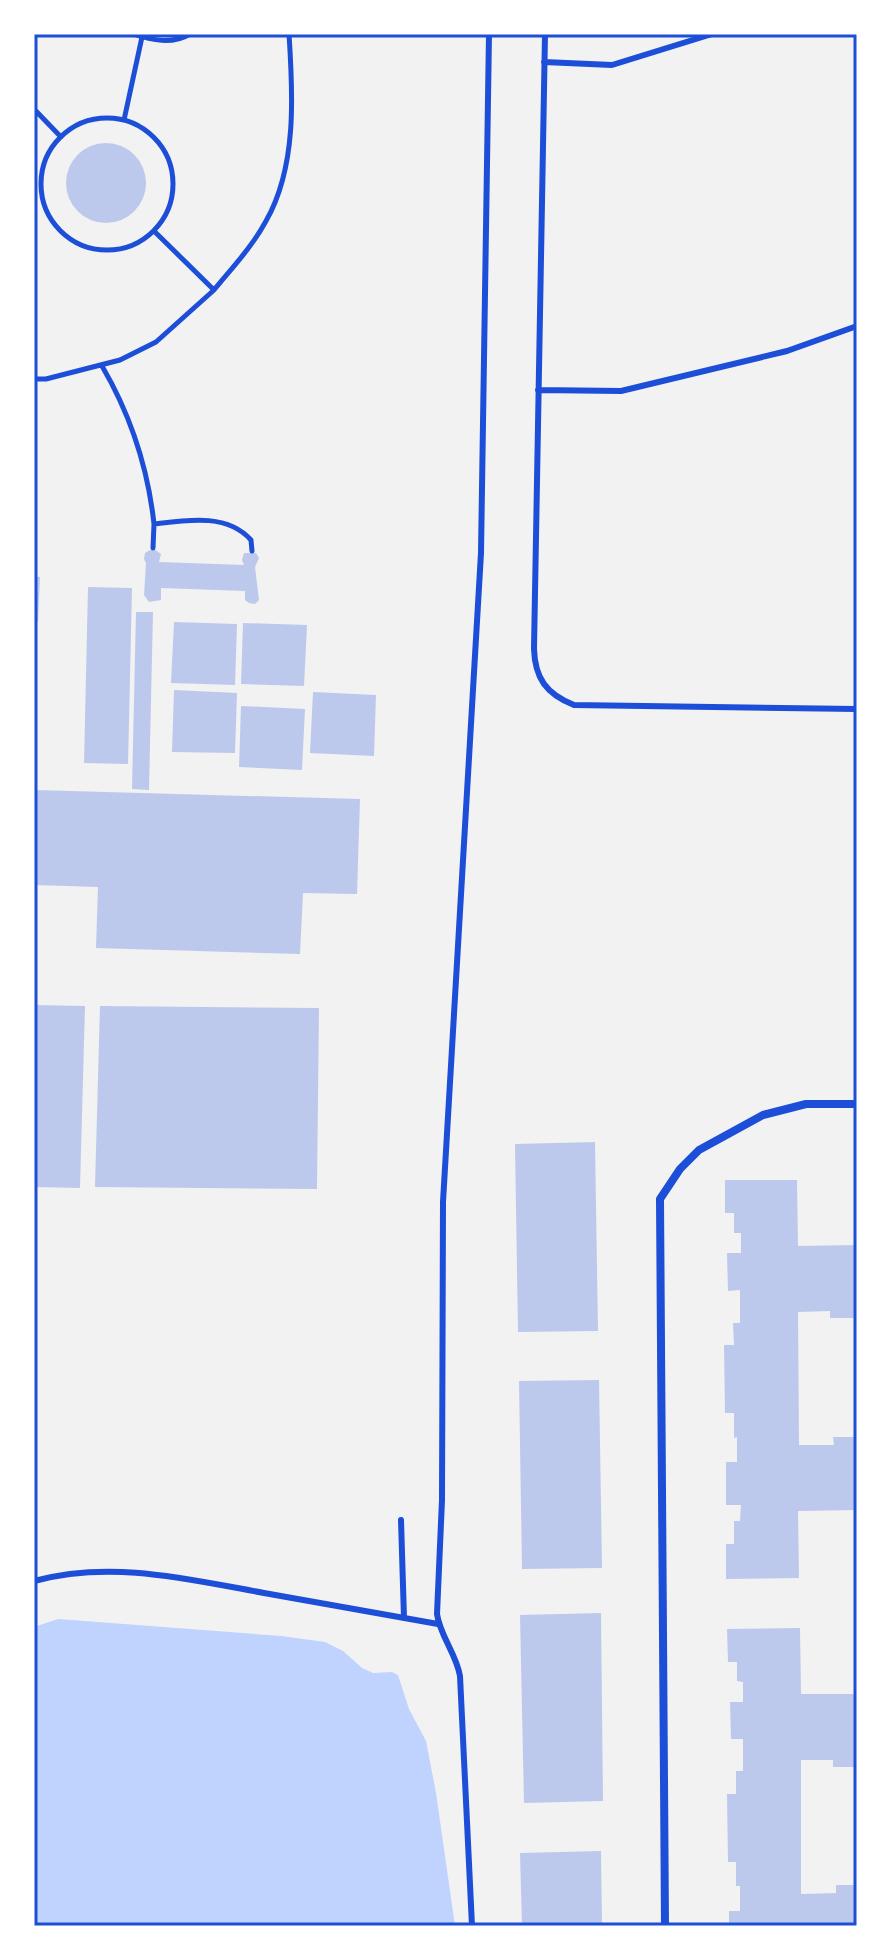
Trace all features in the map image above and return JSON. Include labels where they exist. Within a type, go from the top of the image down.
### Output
[{"type":"street","points":[[665,1926],[660,1199],[680,1169],[699,1150],[763,1115],[806,1104],[857,1104]]},
{"type":"lane","points":[[472,1926],[460,1676],[454,1654],[438,1624],[442,1500],[443,1202],[481,553],[489,34]]},
{"type":"lane","points":[[545,34],[535,668],[543,685],[556,698],[574,705],[857,709]]},
{"type":"lane","points":[[544,62],[612,65],[712,34]]},
{"type":"lane","points":[[538,390],[621,391],[787,351],[857,326]]},
{"type":"lane","points":[[401,1520],[404,1618]]},
{"type":"lane","points":[[34,1581],[64,1573],[115,1570],[162,1574],[438,1624]]},
{"type":"path","points":[[133,34],[155,41],[183,38],[190,34]]},
{"type":"path","points":[[34,379],[102,366],[156,342],[214,290],[243,256],[267,220],[281,187],[290,124],[292,80],[289,34]]},
{"type":"path","points":[[124,120],[142,37]]},
{"type":"path","points":[[34,109],[61,137]]},
{"type":"path","points":[[98,118],[124,120],[155,137],[167,154],[173,174],[173,195],[166,214],[154,231],[137,243],[117,249],[96,249],[76,242],[60,230],[48,213],[41,194],[42,173],[49,153],[61,137],[78,124],[98,118]]},
{"type":"path","points":[[154,231],[214,290]]},
{"type":"path","points":[[102,366],[119,400],[145,468],[154,524],[153,548]]},
{"type":"path","points":[[154,524],[213,520],[243,531],[251,540],[252,551]]},
{"type":"water","points":[[58,1619],[325,1642],[373,1673],[392,1672],[398,1675],[409,1709],[426,1741],[455,1926],[34,1926],[34,1627]]},
{"type":"building","points":[[106,143],[121,146],[134,155],[143,168],[146,183],[143,198],[134,211],[121,220],[106,223],[91,220],[78,211],[69,198],[66,183],[69,168],[78,155],[91,146]]},
{"type":"building","points":[[153,548],[161,554],[159,562],[244,565],[244,553],[256,553],[259,558],[255,567],[259,600],[255,604],[249,603],[245,600],[245,591],[161,588],[161,600],[149,602],[144,595],[144,559],[145,553]]},
{"type":"building","points":[[34,576],[40,577],[38,622],[34,622]]},
{"type":"building","points":[[88,587],[132,588],[128,764],[84,763]]},
{"type":"building","points":[[136,612],[153,612],[149,790],[132,789]]},
{"type":"building","points":[[174,622],[237,624],[235,685],[171,683]]},
{"type":"building","points":[[243,623],[307,625],[304,686],[241,684]]},
{"type":"building","points":[[174,690],[237,693],[235,753],[172,752]]},
{"type":"building","points":[[313,692],[376,695],[374,756],[310,753]]},
{"type":"building","points":[[241,706],[305,709],[302,770],[239,767]]},
{"type":"building","points":[[34,790],[360,799],[357,894],[303,893],[300,954],[96,948],[98,887],[34,885]]},
{"type":"building","points":[[34,1005],[85,1006],[80,1188],[34,1187]]},
{"type":"building","points":[[100,1006],[319,1008],[317,1189],[95,1187]]},
{"type":"building","points":[[595,1142],[598,1331],[518,1332],[515,1144]]},
{"type":"building","points":[[725,1180],[797,1180],[798,1246],[857,1245],[857,1318],[830,1318],[830,1311],[798,1312],[799,1445],[834,1445],[833,1437],[857,1437],[857,1510],[798,1511],[799,1578],[726,1579],[726,1544],[734,1544],[734,1521],[740,1521],[741,1505],[726,1505],[726,1462],[737,1462],[737,1437],[734,1438],[734,1413],[725,1413],[724,1345],[734,1345],[733,1323],[740,1323],[740,1290],[728,1291],[727,1253],[741,1253],[741,1233],[734,1233],[734,1213],[725,1213]]},
{"type":"building","points":[[599,1380],[602,1568],[522,1569],[519,1381]]},
{"type":"building","points":[[601,1613],[603,1801],[524,1803],[520,1615]]},
{"type":"building","points":[[800,1628],[801,1694],[857,1694],[857,1767],[833,1767],[833,1760],[801,1760],[801,1894],[836,1893],[836,1885],[857,1885],[857,1926],[729,1926],[729,1911],[740,1911],[740,1886],[736,1886],[736,1862],[728,1862],[727,1794],[736,1794],[736,1771],[743,1771],[743,1739],[731,1739],[730,1702],[743,1702],[743,1682],[737,1681],[737,1662],[728,1662],[727,1629]]},
{"type":"building","points":[[601,1851],[602,1926],[522,1926],[520,1853]]}]
